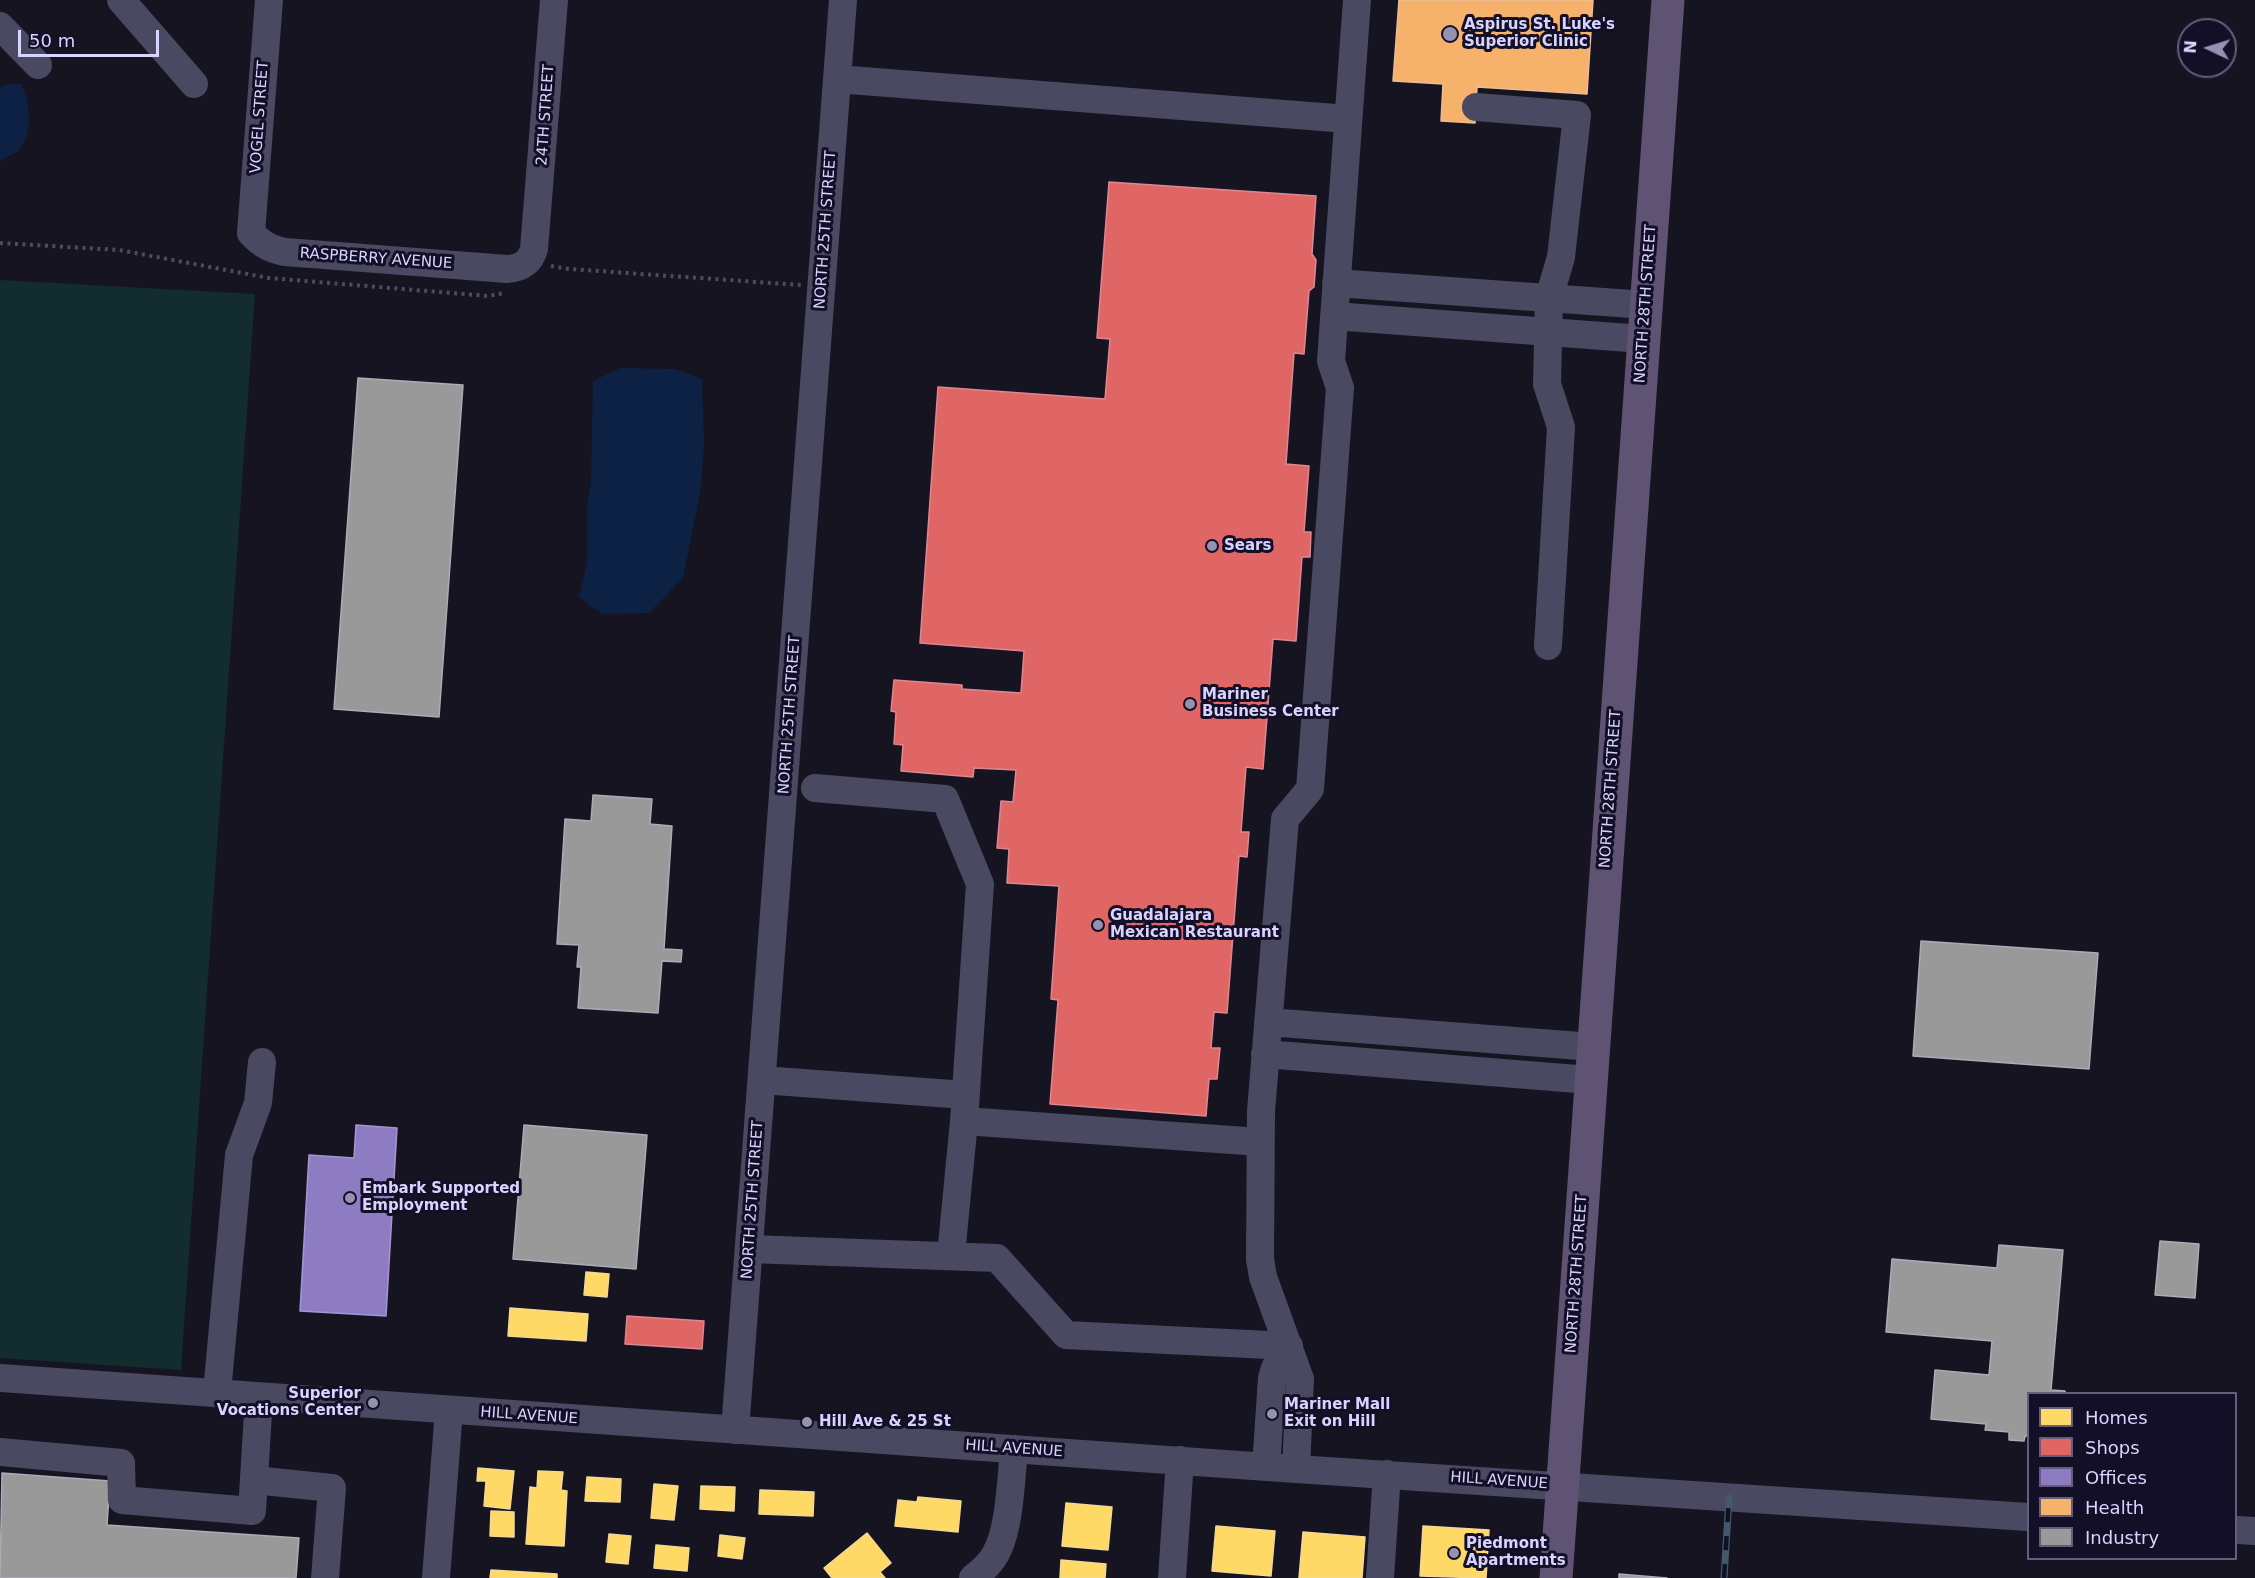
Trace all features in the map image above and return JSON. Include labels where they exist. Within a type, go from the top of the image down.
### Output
[{"type":"main road","name":"NORTH 28TH STREET","points":[[1556,1578],[1668,0]]},
{"type":"street","points":[[121,0],[194,84]]},
{"type":"street","name":"VOGEL STREET","points":[[251,233],[269,0]]},
{"type":"street","name":"24TH STREET","points":[[509,281],[517,268],[528,261],[534,249],[554,0]]},
{"type":"street","name":"NORTH 25TH STREET","points":[[735,1430],[843,0]]},
{"type":"street","points":[[1296,1469],[1301,1385],[1263,1277],[1260,1259],[1260,1142],[1285,819],[1310,789],[1340,388],[1331,361],[1357,0]]},
{"type":"street","points":[[0,26],[38,65]]},
{"type":"street","points":[[837,79],[1348,119]]},
{"type":"street","points":[[1476,107],[1577,115],[1561,257],[1549,298],[1547,384],[1561,427],[1548,646]]},
{"type":"street","name":"RASPBERRY AVENUE","points":[[251,233],[259,242],[271,249],[285,252],[509,281]]},
{"type":"street","points":[[1336,283],[1646,305]]},
{"type":"street","points":[[1334,316],[1643,339]]},
{"type":"street","points":[[815,789],[945,799],[980,884],[965,1108],[951,1255]]},
{"type":"street","points":[[1268,1022],[1593,1047]]},
{"type":"street","points":[[1266,1054],[1590,1080]]},
{"type":"street","points":[[217,1392],[239,1155],[258,1103],[262,1062]]},
{"type":"street","points":[[762,1080],[965,1108],[1260,1142]]},
{"type":"street","points":[[750,1249],[997,1258],[1066,1335],[1289,1346]]},
{"type":"street","points":[[1266,1467],[1272,1378],[1275,1368],[1289,1346]]},
{"type":"street","name":"HILL AVENUE","points":[[0,1378],[1266,1467],[2027,1517]]},
{"type":"street","points":[[0,1452],[121,1463],[122,1500],[252,1511],[259,1397]]},
{"type":"street","points":[[436,1578],[449,1410]]},
{"type":"street","points":[[973,1578],[996,1554],[1004,1534],[1014,1449]]},
{"type":"street","points":[[1172,1578],[1180,1460]]},
{"type":"street","points":[[1380,1578],[1387,1474]]},
{"type":"street","points":[[254,1480],[332,1488],[326,1578]]},
{"type":"street","points":[[2237,1530],[2255,1531]]},
{"type":"path","points":[[0,243],[119,250],[268,278],[488,296],[509,281]]},
{"type":"path","points":[[552,258],[549,265],[581,270],[822,286]]},
{"type":"green space","points":[[0,280],[255,294],[181,1370],[0,1358]]},
{"type":"water","points":[[8,84],[21,84],[29,109],[28,129],[26,138],[17,152],[0,161],[0,87]]},
{"type":"water","points":[[620,368],[675,369],[702,379],[704,443],[701,488],[683,578],[649,613],[602,614],[579,597],[587,563],[587,507],[591,482],[593,381]]},
{"type":"building: Homes","points":[[586,1272],[609,1274],[607,1297],[584,1295]]},
{"type":"building: Homes","points":[[510,1308],[588,1314],[586,1341],[508,1336]]},
{"type":"building: Homes","points":[[478,1468],[514,1471],[510,1509],[484,1506],[486,1481],[477,1481]]},
{"type":"building: Homes","points":[[538,1471],[563,1472],[561,1490],[567,1491],[564,1546],[526,1544],[530,1487],[537,1488]]},
{"type":"building: Homes","points":[[587,1477],[621,1479],[620,1502],[585,1501]]},
{"type":"building: Homes","points":[[654,1484],[678,1486],[674,1520],[651,1518]]},
{"type":"building: Homes","points":[[701,1486],[735,1487],[734,1511],[700,1509]]},
{"type":"building: Homes","points":[[760,1490],[814,1492],[813,1516],[759,1514]]},
{"type":"building: Homes","points":[[918,1497],[961,1501],[958,1532],[895,1526],[898,1500],[917,1502]]},
{"type":"building: Homes","points":[[1066,1503],[1112,1507],[1108,1550],[1062,1546]]},
{"type":"building: Homes","points":[[491,1511],[514,1512],[514,1537],[490,1536]]},
{"type":"building: Homes","points":[[1216,1526],[1275,1531],[1271,1576],[1212,1571]]},
{"type":"building: Homes","name":"Piedmont Apartments","points":[[1423,1526],[1489,1530],[1486,1578],[1420,1576]]},
{"type":"building: Homes","points":[[1303,1532],[1365,1537],[1362,1578],[1299,1578]]},
{"type":"building: Homes","points":[[867,1533],[891,1563],[880,1572],[885,1578],[832,1578],[824,1568]]},
{"type":"building: Homes","points":[[609,1534],[631,1536],[628,1564],[606,1562]]},
{"type":"building: Homes","points":[[720,1535],[745,1538],[742,1559],[718,1556]]},
{"type":"building: Homes","points":[[656,1545],[689,1548],[687,1571],[654,1568]]},
{"type":"building: Homes","points":[[1061,1560],[1106,1564],[1105,1578],[1060,1578]]},
{"type":"building: Homes","points":[[491,1570],[557,1574],[557,1578],[490,1578]]},
{"type":"building: Shops","points":[[1109,182],[1316,196],[1312,254],[1316,260],[1314,287],[1309,291],[1304,354],[1294,353],[1286,464],[1309,466],[1304,532],[1311,532],[1310,557],[1302,557],[1296,641],[1273,639],[1263,769],[1246,767],[1241,832],[1249,832],[1247,857],[1239,856],[1227,1013],[1214,1012],[1211,1048],[1220,1048],[1217,1079],[1209,1079],[1206,1116],[1050,1104],[1058,1000],[1051,999],[1059,886],[1007,883],[1009,849],[997,848],[1001,801],[1013,802],[1016,770],[974,768],[973,777],[901,771],[903,745],[894,744],[896,712],[891,711],[894,680],[962,685],[962,689],[1021,693],[1024,651],[920,643],[938,387],[1105,399],[1110,339],[1097,338]]},
{"type":"building: Shops","points":[[627,1316],[704,1321],[702,1349],[625,1344]]},
{"type":"building: Offices","name":"Embark Supported Employment","points":[[356,1125],[397,1128],[386,1316],[300,1311],[309,1155],[354,1158]]},
{"type":"building: Health","points":[[1399,0],[1593,0],[1587,94],[1477,87],[1475,123],[1441,121],[1443,84],[1393,81]]},
{"type":"building: Industry","points":[[358,378],[463,385],[439,717],[334,709]]},
{"type":"building: Industry","points":[[593,795],[652,799],[650,824],[672,826],[664,949],[682,950],[681,962],[662,961],[658,1013],[578,1008],[581,967],[577,967],[579,945],[557,944],[565,819],[591,821]]},
{"type":"building: Industry","points":[[1921,941],[2098,953],[2089,1069],[1913,1056]]},
{"type":"building: Industry","points":[[524,1125],[647,1135],[636,1269],[513,1259]]},
{"type":"building: Industry","points":[[2160,1241],[2199,1244],[2195,1298],[2155,1295]]},
{"type":"building: Industry","points":[[1999,1245],[2063,1250],[2051,1390],[2065,1392],[2027,1392],[2027,1436],[2024,1441],[2009,1440],[2009,1432],[1985,1430],[1986,1424],[1931,1419],[1935,1370],[1989,1375],[1992,1341],[1886,1332],[1892,1259],[1997,1268]]},
{"type":"building: Industry","points":[[2,1473],[110,1481],[107,1525],[299,1538],[296,1578],[0,1578]]},
{"type":"building: Industry","points":[[1619,1574],[1667,1578],[1619,1578]]},
{"type":"railway","points":[[1724,1578],[1729,1498]]},
{"type":"place","name":"Aspirus St. Luke's Superior Clinic","points":[[1450,34]]},
{"type":"place","name":"Sears","points":[[1212,546]]},
{"type":"place","name":"Mariner Business Center","points":[[1190,704]]},
{"type":"place","name":"Guadalajara Mexican Restaurant","points":[[1098,925]]},
{"type":"place","name":"Embark Supported Employment","points":[[350,1198]]},
{"type":"place","name":"Superior Vocations Center","points":[[373,1403]]},
{"type":"place","name":"Mariner Mall Exit on Hill","points":[[1272,1414]]},
{"type":"place","name":"Hill Ave & 25 St","points":[[807,1422]]},
{"type":"place","name":"Piedmont Apartments","points":[[1454,1553]]}]
